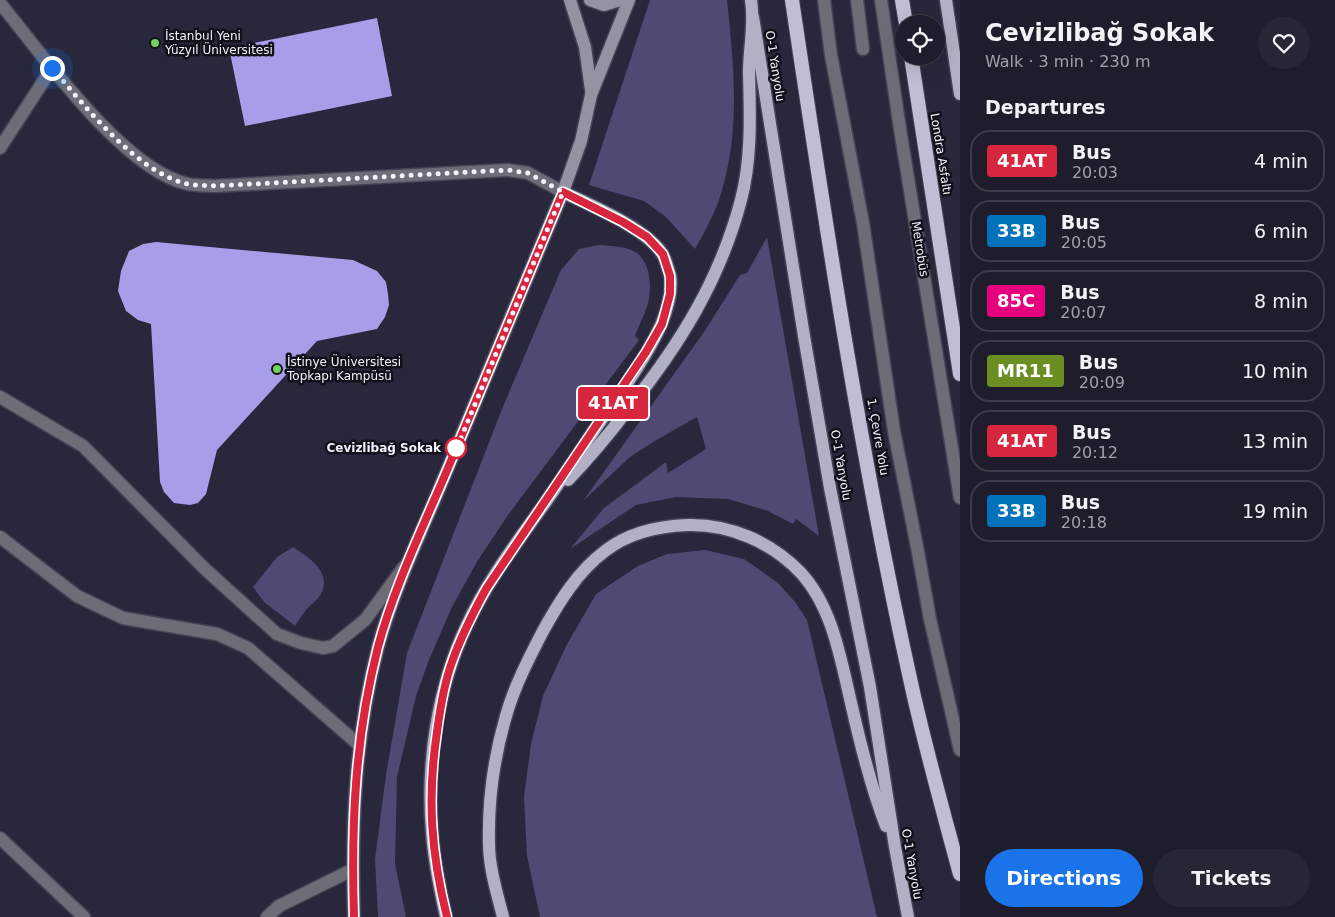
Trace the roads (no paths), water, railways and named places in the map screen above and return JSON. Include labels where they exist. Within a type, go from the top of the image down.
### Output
[{"type":"highway","name":"1. Çevre Yolu","points":[[792,0],[865,453],[911,685],[960,874]]},
{"type":"highway","points":[[902,0],[904,15]]},
{"type":"highway","name":"Londra Asfaltı","points":[[912,65],[960,374]]},
{"type":"main road","points":[[570,0],[585,47],[591,95]]},
{"type":"main road","points":[[590,0],[604,5],[620,0]]},
{"type":"main road","points":[[354,917],[352,870],[358,744],[378,646],[410,559],[563,192],[581,142],[591,95],[629,0]]},
{"type":"main road","points":[[545,503],[600,446],[651,380],[679,340],[706,294],[724,252],[741,198],[749,148],[749,69],[754,17],[751,0]]},
{"type":"main road","points":[[946,0],[960,94]]},
{"type":"main road","name":"O-1 Yanyolu","points":[[754,17],[830,488],[870,687],[908,917]]},
{"type":"main road","points":[[951,29],[960,68]]},
{"type":"main road","points":[[446,917],[439,888],[430,801],[432,764],[440,710],[452,663],[466,625],[486,589],[646,352],[662,324],[670,294],[670,276],[663,254],[647,237],[623,222],[563,192]]},
{"type":"main road","points":[[503,917],[494,883],[488,845],[493,775],[506,715],[527,662],[551,617],[575,581],[606,550],[636,534],[668,525],[700,525],[727,529],[760,541],[776,551],[800,572],[810,585],[821,603],[832,629],[877,803],[895,847]]},
{"type":"street","points":[[824,0],[831,55],[863,223],[894,430],[930,619],[960,750]]},
{"type":"street","points":[[857,0],[864,49]]},
{"type":"street","name":"Metrobüs","points":[[881,0],[960,498]]},
{"type":"street","points":[[0,3],[87,109],[120,143],[134,155],[162,173],[187,184],[215,186],[508,170],[528,173],[563,192]]},
{"type":"street","points":[[0,148],[52,68]]},
{"type":"street","points":[[0,397],[83,446],[205,569],[277,634],[323,648],[333,646],[365,620],[410,559]]},
{"type":"street","points":[[0,537],[77,596],[123,618],[217,634],[248,648],[358,744]]},
{"type":"street","points":[[0,838],[84,917]]},
{"type":"street","points":[[268,917],[279,906],[352,870]]},
{"type":"place","name":"İstanbul Yeni Yüzyıl Üniversitesi","points":[[155,43]]},
{"type":"place","name":"İstinye Üniversitesi Topkapı Kampüsü","points":[[277,369]]},
{"type":"place","name":"Cevizlibağ Sokak","points":[[456,448]]}]
